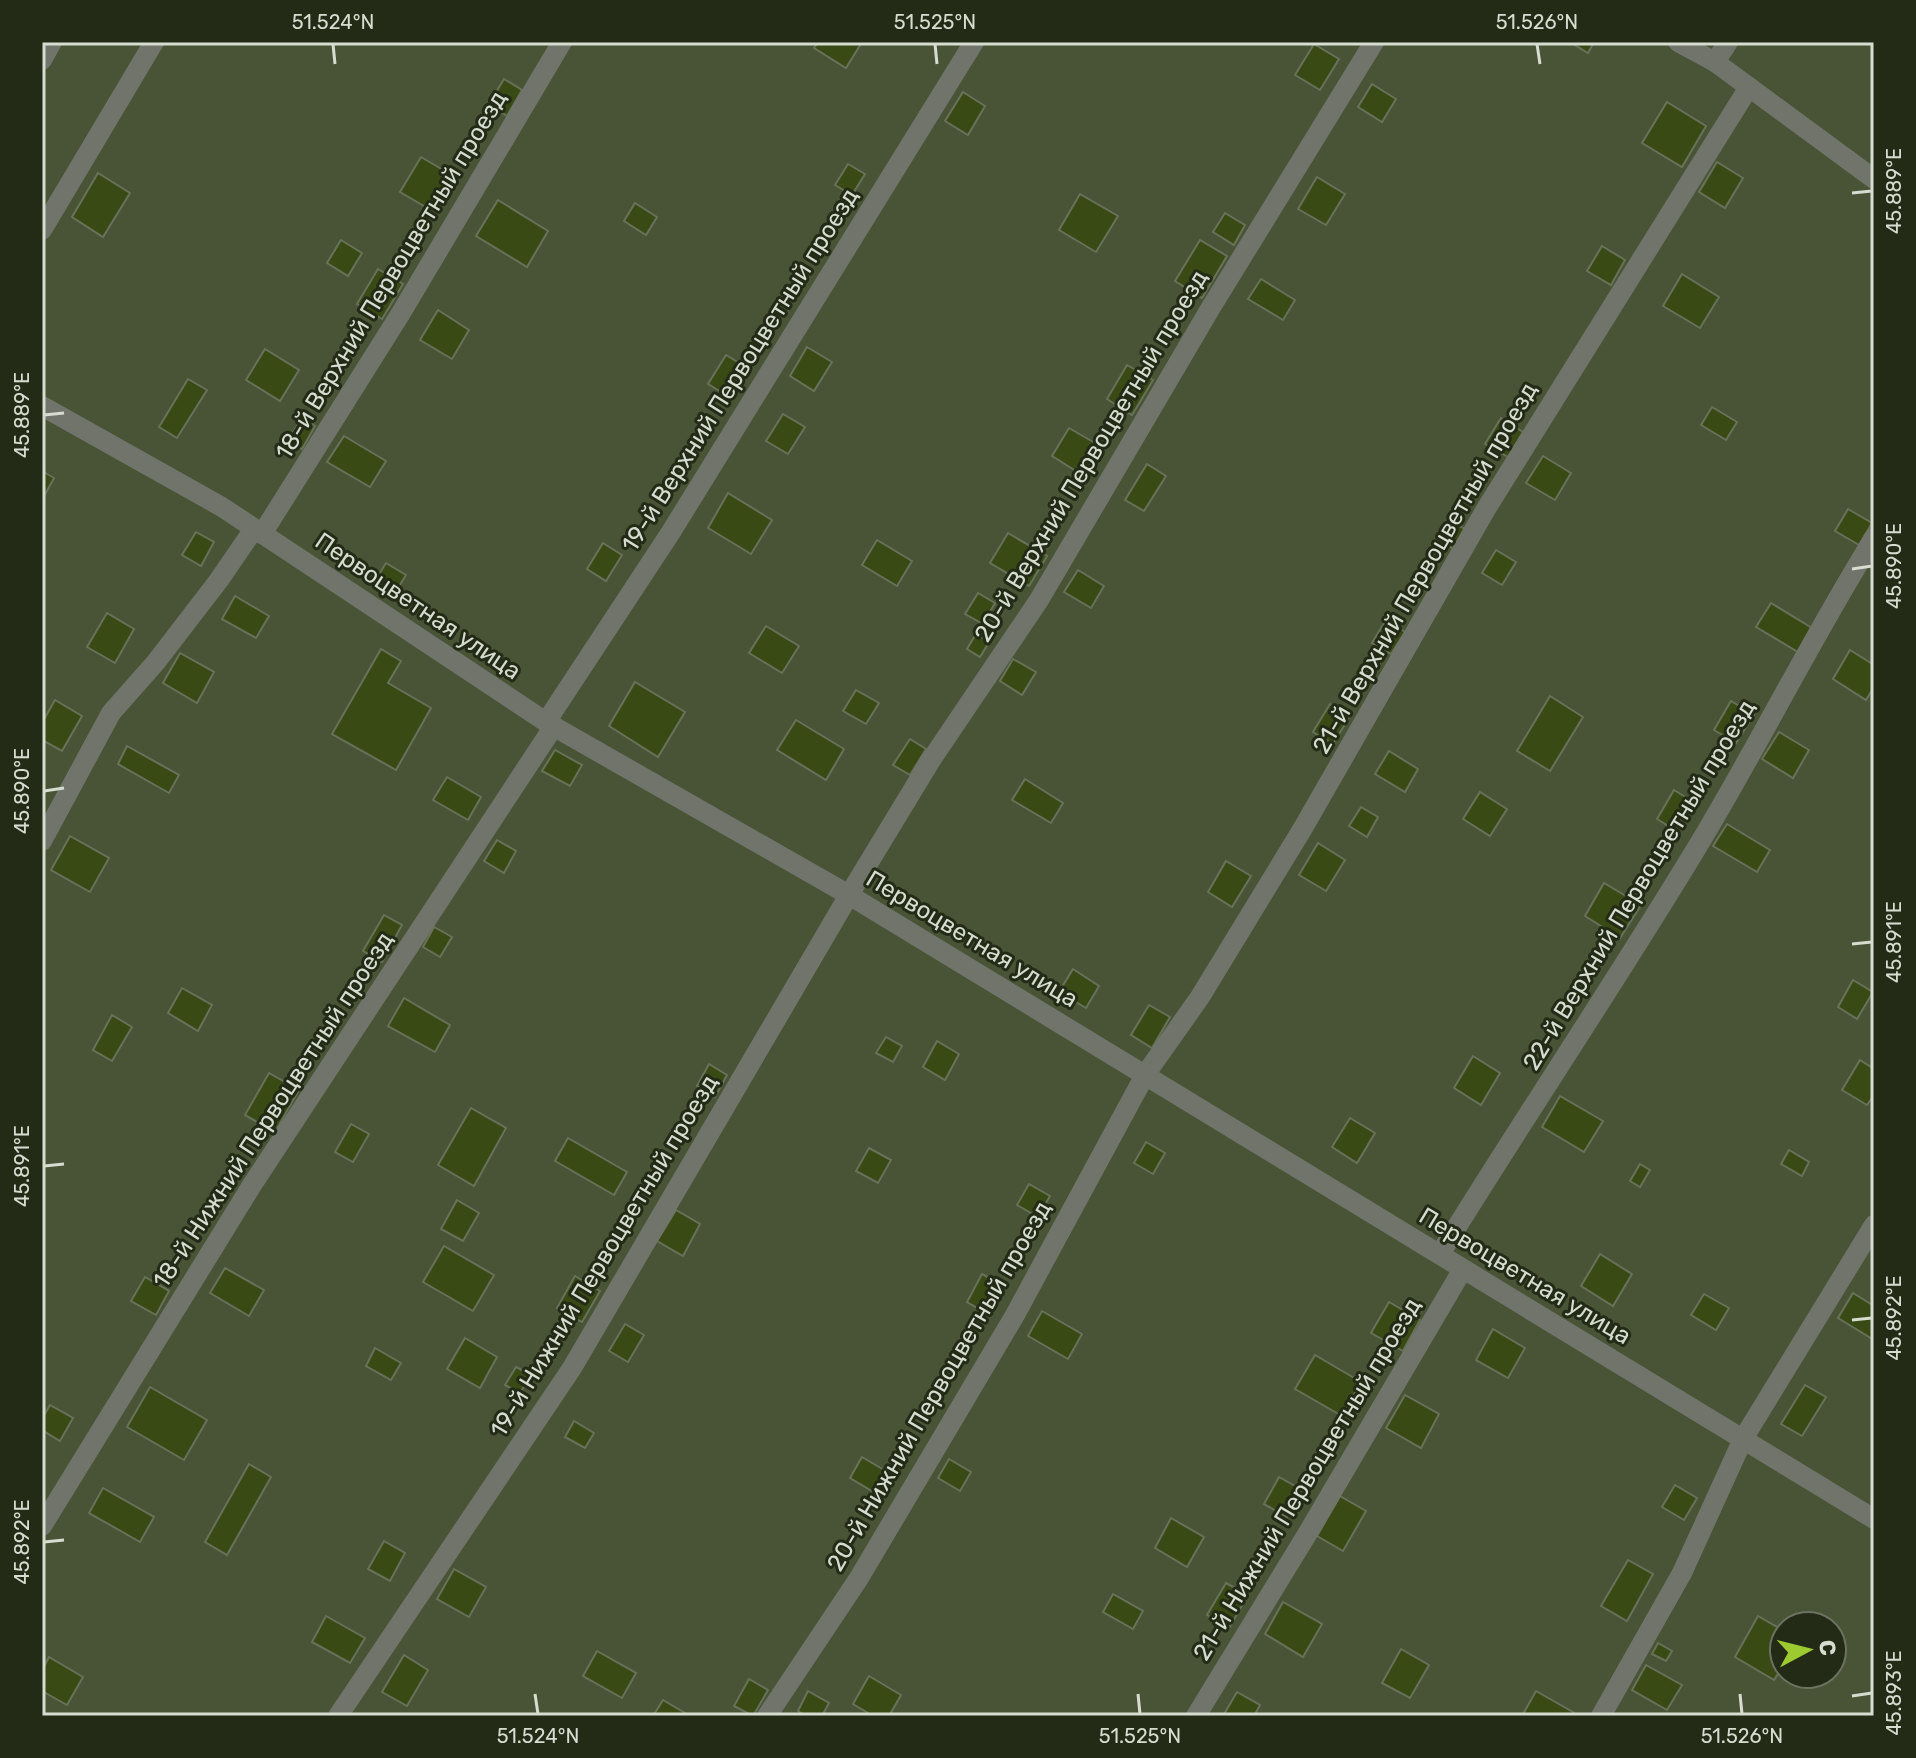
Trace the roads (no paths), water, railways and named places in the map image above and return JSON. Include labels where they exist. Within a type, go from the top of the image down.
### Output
[{"type":"lane","points":[[42,60],[52,42]]},
{"type":"lane","points":[[42,230],[154,42]]},
{"type":"lane","name":"18-й Верхний Первоцветный проезд","points":[[42,841],[111,713],[156,662],[258,531],[401,313],[562,42]]},
{"type":"lane","name":"19-й Верхний Первоцветный проезд","points":[[550,724],[974,42]]},
{"type":"lane","name":"20-й Верхний Первоцветный проезд","points":[[849,895],[931,760],[1039,600],[1210,309],[1374,42]]},
{"type":"lane","points":[[1678,42],[1715,62],[1874,179]]},
{"type":"lane","points":[[1715,62],[1728,42]]},
{"type":"lane","name":"21-й Верхний Первоцветный проезд","points":[[1145,1075],[1208,984],[1303,828],[1486,509],[1749,87]]},
{"type":"lane","name":"Первоцветная улица","points":[[42,406],[222,507],[550,724],[849,895],[1874,1519]]},
{"type":"lane","name":"22-й Верхний Первоцветный проезд","points":[[1440,1254],[1494,1166],[1561,1067],[1697,847],[1874,538]]},
{"type":"lane","name":"18-й Нижний Первоцветный проезд","points":[[42,1526],[252,1185],[550,724]]},
{"type":"lane","name":"19-й Нижний Первоцветный проезд","points":[[338,1716],[572,1368],[849,895]]},
{"type":"lane","name":"20-й Нижний Первоцветный проезд","points":[[767,1716],[859,1578],[1015,1315],[1145,1075]]},
{"type":"lane","points":[[1601,1716],[1682,1573],[1743,1439],[1874,1225]]},
{"type":"lane","name":"21-й Нижний Первоцветный проезд","points":[[1196,1716],[1463,1269]]}]
